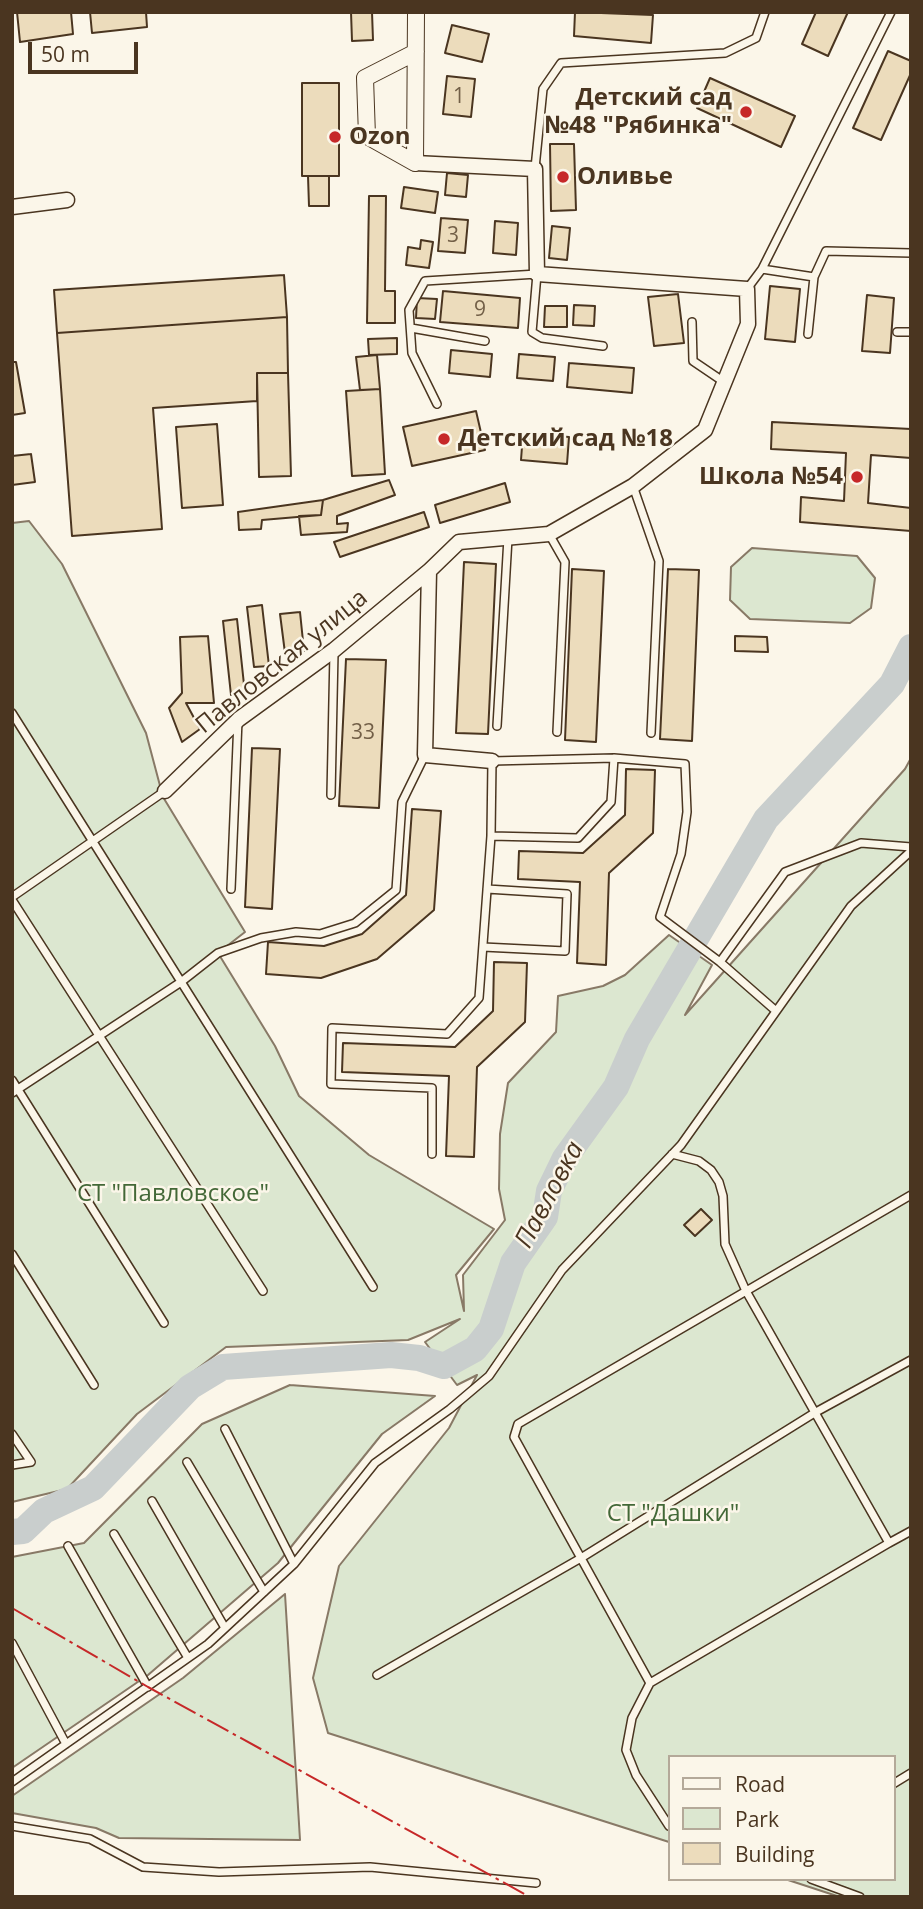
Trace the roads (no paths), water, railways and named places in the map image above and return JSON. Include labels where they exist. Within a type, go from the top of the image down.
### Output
[{"type":"street","points":[[415,163],[416,12]]},
{"type":"street","points":[[416,52],[365,78],[367,136],[415,163],[535,169],[537,274],[747,289],[747,324],[705,430],[633,486],[549,534]]},
{"type":"street","points":[[12,207],[66,200]]},
{"type":"street","name":"Павловская улица","points":[[165,791],[239,719],[334,650],[429,571],[459,542],[549,534]]},
{"type":"street","points":[[429,571],[425,755],[492,761]]},
{"type":"lane","points":[[535,169],[542,89],[561,63],[724,53],[756,38],[765,12]]},
{"type":"lane","points":[[747,289],[762,269],[891,12]]},
{"type":"lane","points":[[808,334],[814,277],[827,251],[911,253]]},
{"type":"lane","points":[[762,269],[814,277]]},
{"type":"lane","points":[[437,404],[412,353],[410,310],[425,281],[537,274],[531,332],[541,338],[603,346]]},
{"type":"lane","points":[[692,322],[694,361],[724,382]]},
{"type":"lane","points":[[411,328],[485,341]]},
{"type":"lane","points":[[897,332],[911,332]]},
{"type":"lane","points":[[633,486],[659,561],[651,733]]},
{"type":"lane","points":[[549,534],[565,562],[557,732]]},
{"type":"lane","points":[[497,726],[508,537]]},
{"type":"lane","points":[[331,795],[334,650]]},
{"type":"lane","points":[[12,713],[373,1287]]},
{"type":"lane","points":[[231,889],[239,719]]},
{"type":"lane","points":[[15,1091],[181,982],[218,953],[250,942],[296,932],[320,934],[355,923],[396,890],[402,802],[425,755]]},
{"type":"lane","points":[[491,836],[578,838],[611,803],[614,758]]},
{"type":"lane","points":[[432,1154],[432,1088],[331,1084],[332,1028],[447,1034],[479,998],[491,836],[492,761],[614,758],[685,764],[687,812],[681,854],[660,917],[671,928],[720,962],[776,1011]]},
{"type":"lane","points":[[165,791],[12,899],[263,1291]]},
{"type":"lane","points":[[720,962],[785,872],[861,843],[911,849]]},
{"type":"lane","points":[[12,1782],[148,1687],[225,1628],[293,1564],[375,1463],[450,1409],[489,1376],[562,1270],[672,1154],[851,906],[911,849]]},
{"type":"lane","points":[[482,947],[565,951],[567,894],[487,889]]},
{"type":"lane","points":[[12,1080],[15,1091],[164,1323]]},
{"type":"lane","points":[[672,1154],[699,1161],[711,1170],[719,1182],[723,1196],[724,1244],[746,1291],[889,1544]]},
{"type":"lane","points":[[650,1683],[514,1437],[519,1424],[911,1195]]},
{"type":"lane","points":[[12,1254],[94,1385]]},
{"type":"lane","points":[[377,1675],[581,1558],[816,1412],[911,1360]]},
{"type":"lane","points":[[226,1429],[293,1564]]},
{"type":"lane","points":[[12,1434],[31,1462],[12,1465]]},
{"type":"lane","points":[[187,1462],[264,1592]]},
{"type":"lane","points":[[152,1501],[225,1628]]},
{"type":"lane","points":[[668,1824],[642,1784],[626,1750],[632,1718],[650,1683],[911,1531]]},
{"type":"lane","points":[[114,1534],[188,1658]]},
{"type":"lane","points":[[68,1546],[148,1687]]},
{"type":"lane","points":[[12,1643],[66,1744]]},
{"type":"lane","points":[[895,1783],[911,1773]]},
{"type":"lane","points":[[12,1826],[90,1839],[143,1867],[219,1872],[370,1867],[536,1883]]},
{"type":"lane","points":[[816,1881],[860,1897]]},
{"type":"waterway","name":"Павловка","points":[[12,1532],[23,1531],[44,1511],[93,1488],[190,1387],[223,1367],[391,1355],[419,1358],[444,1366],[475,1349],[491,1329],[513,1263],[545,1217],[549,1191],[565,1158],[616,1087],[637,1039],[766,819],[892,684],[911,647]]},
{"type":"place","name":"Детский сад №48 \"Рябинка\"","points":[[746,112]]},
{"type":"place","name":"Ozon","points":[[335,137]]},
{"type":"place","name":"Оливье","points":[[563,177]]},
{"type":"place","name":"Детский сад №18","points":[[444,439]]},
{"type":"place","name":"Школа №54","points":[[857,477]]},
{"type":"park label","name":"СТ \"Павловское\"","points":[[173,1194]]},
{"type":"park label","name":"СТ \"Дашки\"","points":[[673,1514]]}]
